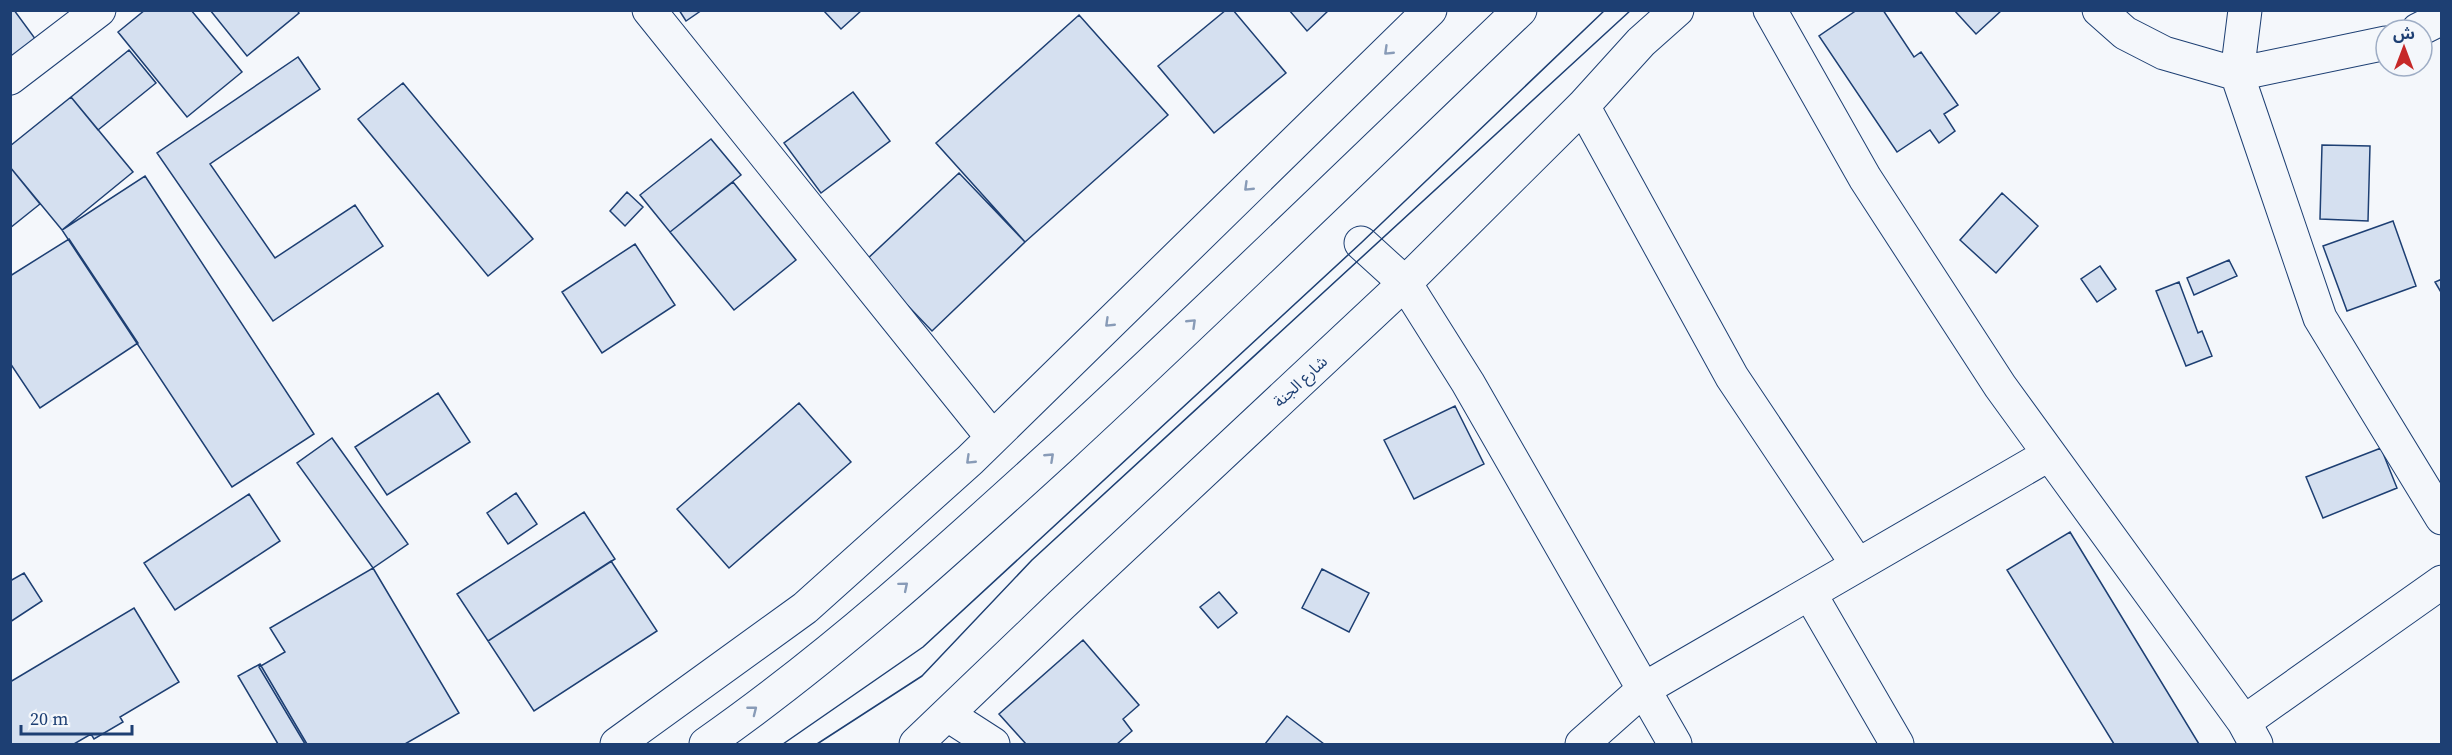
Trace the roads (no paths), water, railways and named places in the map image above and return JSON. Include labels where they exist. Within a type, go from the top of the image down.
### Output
[{"type":"street","points":[[10,78],[99,10]]},
{"type":"street","points":[[649,10],[992,437]]},
{"type":"street","points":[[617,744],[805,608],[970,460],[1430,10]]},
{"type":"street","points":[[706,744],[843,640],[962,538],[1108,403],[1520,10]]},
{"type":"street","name":"شارع الجنة","points":[[916,744],[1405,283],[1583,106],[1641,42],[1677,10]]},
{"type":"street","points":[[1770,10],[1865,178],[2000,387],[2250,733],[2442,582]]},
{"type":"street","points":[[2099,10],[2125,33],[2164,53],[2237,74],[2374,45]]},
{"type":"street","points":[[2245,10],[2237,74],[2320,318],[2442,518]]},
{"type":"street","points":[[1583,106],[1732,377],[1857,564]]},
{"type":"street","points":[[1360,243],[1405,283],[1468,383],[1675,744]]},
{"type":"street","points":[[1582,744],[1644,689],[2048,455]]},
{"type":"street","points":[[1810,594],[1897,744]]},
{"type":"street","points":[[948,714],[992,744]]},
{"type":"tram line","points":[[783,744],[923,647],[1361,243],[1605,10]]},
{"type":"tram line","points":[[817,744],[922,676],[1032,560],[1631,10]]}]
